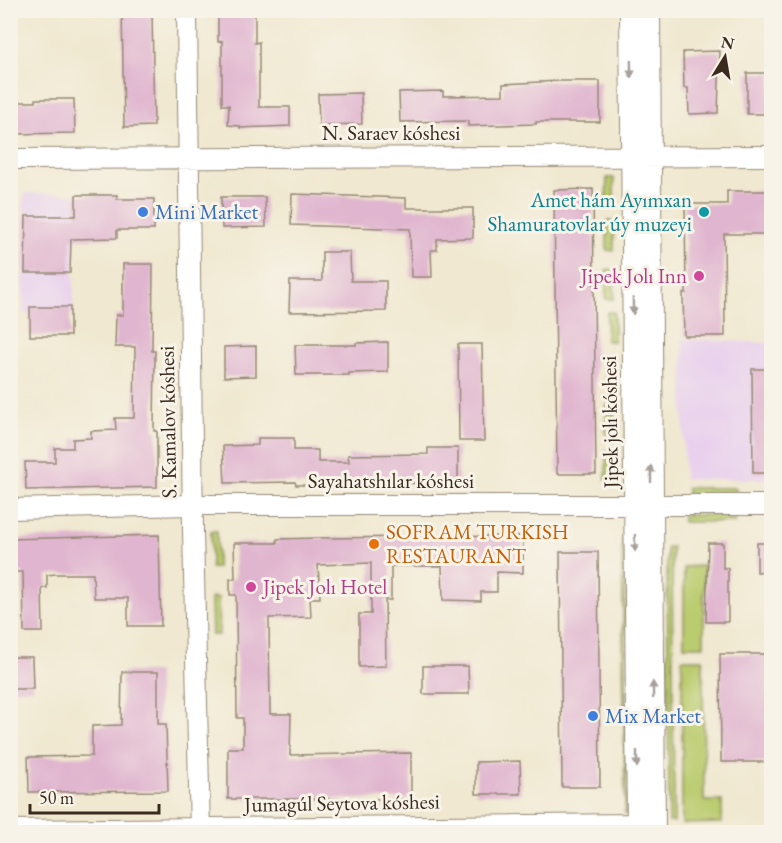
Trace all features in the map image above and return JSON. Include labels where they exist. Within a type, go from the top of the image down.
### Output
[{"type":"street","name":"S. Kamalov kóshesi","points":[[187,10],[193,505],[200,831]]},
{"type":"street","name":"Jipek jolı kóshesi","points":[[630,10],[640,157],[643,830]]},
{"type":"street","name":"Jipek jolı kóshesi","points":[[640,157],[650,10]]},
{"type":"street","name":"N. Saraev kóshesi","points":[[10,159],[771,156]]},
{"type":"street","name":"Sayahatshılar kóshesi","points":[[10,509],[193,505],[771,505]]},
{"type":"street","name":"Jumagúl Seytova kóshesi","points":[[10,830],[643,830]]},
{"type":"shaded area","points":[[24,193],[75,194],[73,314],[23,314]]},
{"type":"shaded area","points":[[683,339],[771,343],[771,479],[684,479]]},
{"type":"green space","points":[[607,178],[614,178],[614,207],[606,207]]},
{"type":"green space","points":[[607,221],[614,222],[614,251],[607,250]]},
{"type":"green space","points":[[606,270],[614,270],[614,299],[606,299]]},
{"type":"green space","points":[[607,312],[614,312],[614,341],[606,341]]},
{"type":"green space","points":[[606,357],[614,357],[613,386],[606,386]]},
{"type":"green space","points":[[607,405],[614,406],[614,435],[606,434]]},
{"type":"green space","points":[[606,451],[614,451],[613,480],[606,480]]},
{"type":"green space","points":[[687,488],[736,488],[736,494],[687,494]]},
{"type":"green space","points":[[683,515],[735,515],[735,522],[683,522]]},
{"type":"green space","points":[[211,531],[217,531],[217,568],[211,568]]},
{"type":"green space","points":[[622,537],[625,537],[627,813],[625,814]]},
{"type":"green space","points":[[667,547],[672,547],[674,822],[669,822]]},
{"type":"green space","points":[[704,566],[704,646],[684,646],[684,567]]},
{"type":"green space","points":[[211,598],[218,598],[219,635],[212,635]]},
{"type":"green space","points":[[682,659],[703,659],[704,801],[722,801],[722,823],[682,824]]},
{"type":"building","points":[[122,10],[152,10],[154,126],[124,127]]},
{"type":"building","points":[[218,10],[255,10],[255,43],[259,42],[259,107],[290,107],[290,126],[240,128],[240,126],[228,125],[229,105],[222,105],[222,41],[218,42]]},
{"type":"building","points":[[720,51],[718,113],[689,114],[688,88],[684,88],[683,52]]},
{"type":"building","points":[[747,73],[771,73],[771,114],[747,114]]},
{"type":"building","points":[[600,81],[600,122],[536,122],[536,124],[468,126],[468,121],[400,122],[399,92],[443,91],[443,96],[503,95],[503,84]]},
{"type":"building","points":[[361,93],[362,124],[319,125],[318,94]]},
{"type":"building","points":[[36,99],[74,99],[75,133],[10,134],[10,102],[36,102]]},
{"type":"building","points":[[593,189],[596,474],[557,474],[554,190]]},
{"type":"building","points":[[727,191],[771,191],[771,230],[764,230],[764,234],[724,234],[725,336],[684,336],[685,204],[727,204]]},
{"type":"building","points":[[292,194],[406,198],[406,208],[473,208],[473,238],[437,239],[437,250],[431,250],[432,277],[411,277],[410,229],[291,225]]},
{"type":"building","points":[[76,195],[117,195],[117,199],[154,199],[154,230],[117,230],[117,238],[71,239],[70,273],[25,273],[26,216],[76,216]]},
{"type":"building","points":[[221,197],[265,197],[266,227],[222,228]]},
{"type":"building","points":[[322,252],[350,252],[351,281],[386,281],[386,311],[289,312],[290,281],[322,281]]},
{"type":"building","points":[[123,264],[153,264],[152,351],[155,351],[154,431],[157,431],[157,487],[26,490],[25,462],[55,462],[55,448],[73,448],[73,439],[91,438],[91,431],[116,430],[115,418],[134,418],[135,347],[115,347],[116,315],[123,315]]},
{"type":"building","points":[[30,307],[70,307],[70,336],[30,336]]},
{"type":"building","points":[[388,342],[388,372],[296,375],[295,345],[356,345],[356,343]]},
{"type":"building","points":[[458,344],[482,344],[484,441],[459,441]]},
{"type":"building","points":[[256,346],[256,376],[224,377],[224,347]]},
{"type":"building","points":[[752,369],[771,369],[771,473],[753,473]]},
{"type":"building","points":[[258,438],[294,438],[294,450],[318,450],[318,462],[349,462],[348,455],[428,454],[428,448],[458,448],[458,482],[349,485],[296,485],[295,482],[225,483],[223,446],[258,445]]},
{"type":"building","points":[[159,535],[161,626],[128,626],[128,598],[94,598],[93,574],[56,574],[47,575],[47,588],[42,588],[43,632],[24,632],[23,572],[10,572],[10,539]]},
{"type":"building","points":[[523,536],[523,573],[497,572],[497,592],[481,592],[481,601],[443,600],[442,566],[391,566],[391,600],[385,600],[386,666],[359,667],[359,614],[371,614],[371,563],[318,565],[320,598],[310,598],[311,617],[269,618],[270,714],[291,714],[290,755],[411,753],[411,799],[228,799],[228,748],[243,748],[243,718],[237,718],[236,595],[230,595],[230,579],[235,579],[234,543],[277,543],[277,539],[318,538]]},
{"type":"building","points":[[708,543],[723,543],[723,568],[728,568],[728,622],[706,622]]},
{"type":"building","points":[[757,543],[771,543],[771,571],[757,572]]},
{"type":"building","points":[[560,552],[598,552],[600,787],[562,787]]},
{"type":"building","points":[[720,654],[771,654],[771,762],[721,762]]},
{"type":"building","points":[[10,657],[32,657],[33,689],[10,689]]},
{"type":"building","points":[[423,666],[468,666],[469,694],[423,694]]},
{"type":"building","points":[[122,672],[158,672],[158,724],[166,724],[168,791],[29,792],[28,757],[92,756],[92,726],[121,725]]},
{"type":"building","points":[[520,761],[521,794],[476,794],[476,762]]},
{"type":"place","name":"Mini Market","points":[[143,212]]},
{"type":"place","name":"Amet hám Ayımxan Shamuratovlar úy muzeyi","points":[[704,212]]},
{"type":"place","name":"Jipek Jolı Inn","points":[[699,276]]},
{"type":"place","name":"SOFRAM TURKISH RESTAURANT","points":[[374,544]]},
{"type":"place","name":"Jipek Jolı Hotel","points":[[251,587]]},
{"type":"place","name":"Mix Market","points":[[593,716]]}]
